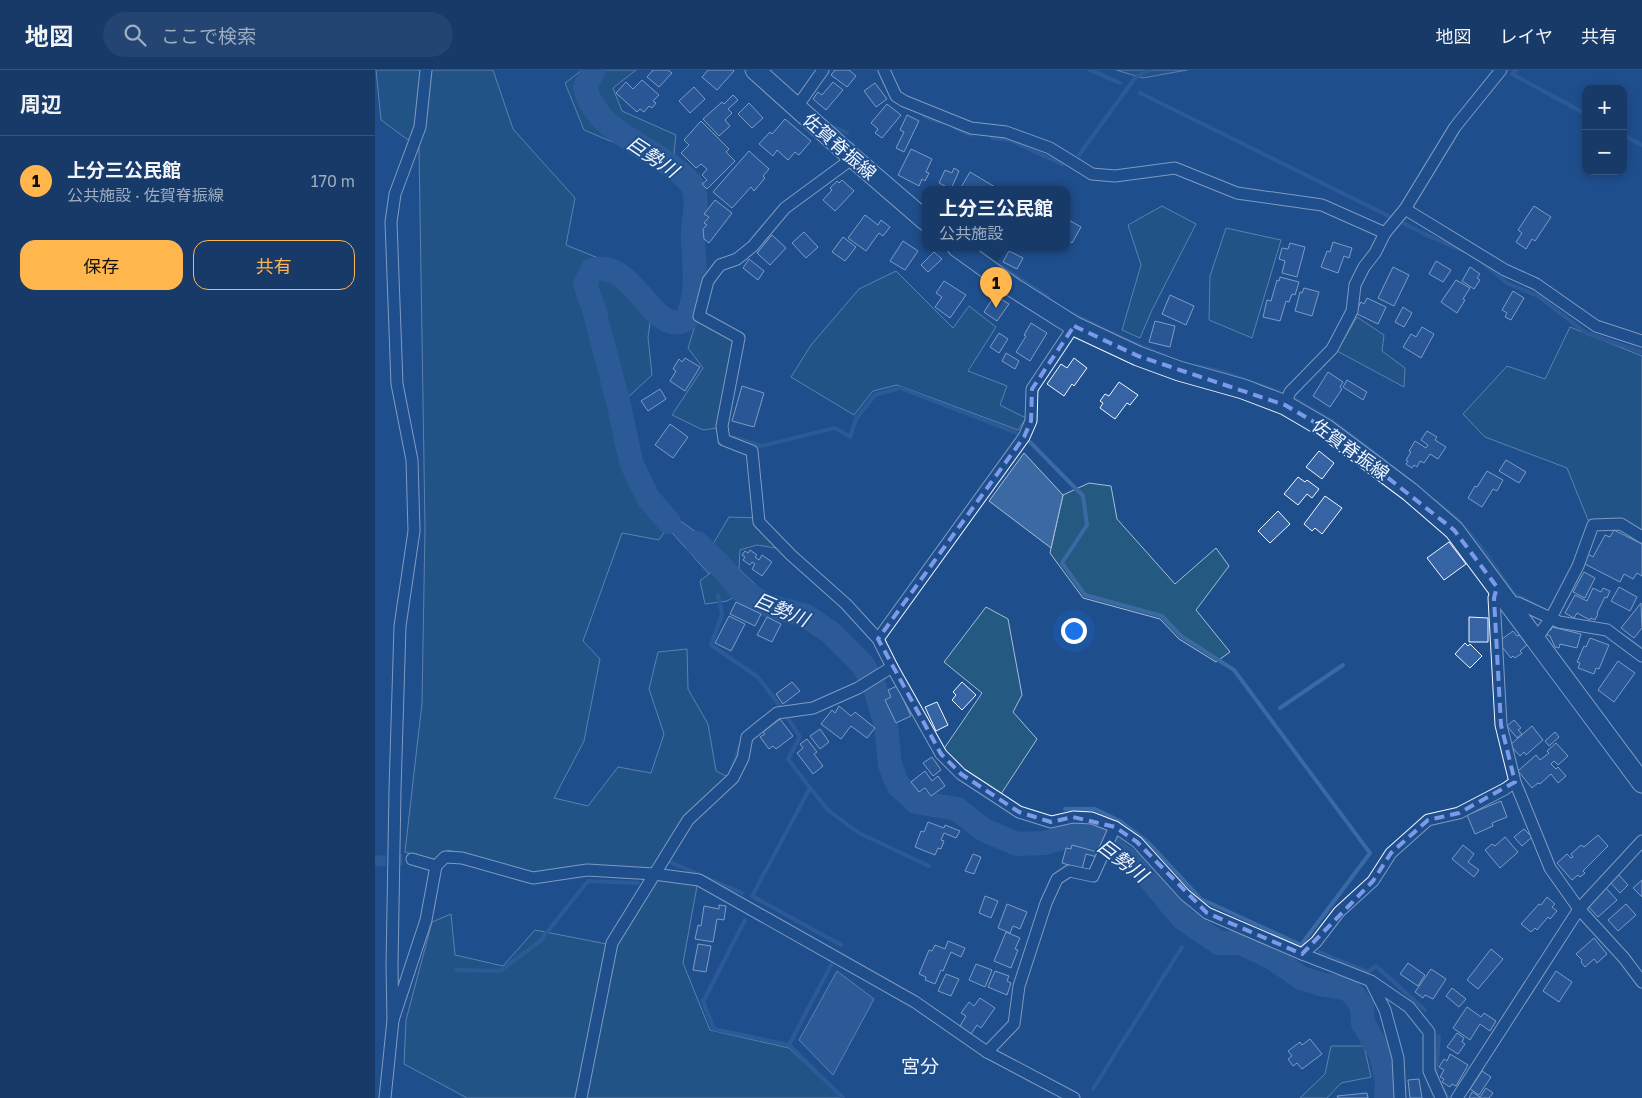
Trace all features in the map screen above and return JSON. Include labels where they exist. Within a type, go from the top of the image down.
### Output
[{"type":"main road","name":"佐賀脊振線","points":[[755,70],[922,218]]},
{"type":"main road","name":"佐賀脊振線","points":[[963,251],[1014,288],[1074,326],[1137,356],[1179,371],[1243,389],[1285,405],[1326,429],[1410,492],[1454,530],[1642,783]]},
{"type":"street","points":[[385,1098],[393,1020],[393,897],[400,626],[414,531],[413,460],[397,384],[391,222],[395,194],[420,127],[426,70]]},
{"type":"street","points":[[796,108],[823,70]]},
{"type":"street","points":[[884,70],[896,96],[904,101],[971,128],[1006,132],[1050,148],[1092,174],[1115,176],[1175,168],[1237,193],[1322,204],[1389,229]]},
{"type":"street","points":[[1285,405],[1290,392],[1332,349],[1352,311],[1355,284],[1363,267],[1375,253],[1455,127],[1501,70]]},
{"type":"street","points":[[853,158],[785,208],[753,246],[737,259],[720,265],[708,281],[699,316],[739,338],[722,426],[724,440],[752,451],[759,522],[791,555],[846,604],[878,639],[888,670],[941,754],[961,774],[1019,812],[1051,822],[1073,817],[1092,818],[1115,827],[1137,842],[1185,895],[1207,913],[1371,981],[1409,1007],[1429,1032],[1429,1071],[1441,1098]]},
{"type":"street","points":[[1403,210],[1505,270],[1536,284],[1596,326],[1642,341]]},
{"type":"street","points":[[878,639],[1024,437],[1031,420],[1032,389],[1074,326]]},
{"type":"street","points":[[1536,639],[1551,618],[1578,566],[1593,525],[1621,524],[1642,537]]},
{"type":"street","points":[[1497,587],[1494,598],[1501,725],[1515,782],[1550,868],[1579,909],[1624,958],[1642,982]]},
{"type":"street","points":[[1509,604],[1518,603],[1559,622],[1607,630],[1642,656]]},
{"type":"street","points":[[581,1098],[612,943],[688,820],[733,778],[743,758],[747,737],[777,712],[813,708],[858,688],[888,670]]},
{"type":"street","points":[[1302,954],[1316,942],[1339,912],[1373,881],[1391,853],[1428,820],[1459,813],[1515,782]]},
{"type":"street","points":[[987,1052],[1014,1024],[1019,986],[1046,903],[1057,879],[1069,871],[1093,876],[1115,827]]},
{"type":"street","points":[[1457,1098],[1579,909],[1642,841]]},
{"type":"street","points":[[393,1020],[427,920],[436,866],[445,857],[462,858],[533,878],[587,870],[654,874],[699,880],[915,1002],[987,1052],[1074,1098]]},
{"type":"street","points":[[411,859],[436,866]]},
{"type":"street","points":[[1371,981],[1385,1010],[1398,1058],[1400,1098]]},
{"type":"highlighted area","points":[[1074,326],[1138,356],[1285,405],[1326,429],[1454,530],[1497,587],[1494,598],[1501,725],[1515,782],[1459,813],[1428,820],[1391,853],[1373,881],[1302,954],[1207,913],[1137,842],[1115,827],[1073,817],[1051,822],[1019,812],[961,774],[941,754],[878,639],[1024,437],[1031,421],[1032,389]]},
{"type":"shaded area","points":[[376,70],[493,70],[513,129],[575,198],[566,245],[623,268],[654,295],[648,337],[652,375],[623,402],[635,459],[646,481],[648,498],[656,515],[667,528],[659,540],[622,533],[583,641],[600,659],[584,741],[554,798],[588,806],[618,767],[651,773],[664,734],[649,689],[658,652],[687,649],[688,689],[708,724],[716,771],[736,781],[689,827],[653,870],[532,874],[507,865],[448,850],[434,860],[405,852],[422,703],[425,527],[419,148],[381,120]]},
{"type":"shaded area","points":[[582,70],[636,70],[613,88],[622,111],[676,135],[674,153],[693,175],[673,180],[627,148],[584,130],[565,83]]},
{"type":"shaded area","points":[[1116,70],[1187,70],[1143,78]]},
{"type":"shaded area","points":[[1162,206],[1196,224],[1152,310],[1140,338],[1122,330],[1141,265],[1128,225]]},
{"type":"shaded area","points":[[1226,228],[1281,240],[1252,338],[1209,320],[1210,276]]},
{"type":"shaded area","points":[[896,271],[953,328],[969,306],[996,327],[968,371],[1007,386],[1000,405],[1026,418],[1018,430],[897,385],[873,391],[854,415],[791,377],[811,345],[859,289]]},
{"type":"shaded area","points":[[1357,317],[1384,335],[1382,351],[1405,368],[1404,387],[1337,351]]},
{"type":"shaded area","points":[[697,319],[736,341],[717,428],[703,430],[672,415],[703,368],[688,348]]},
{"type":"shaded area","points":[[1570,327],[1642,356],[1642,532],[1623,520],[1588,520],[1567,468],[1485,437],[1463,414],[1507,366],[1545,379]]},
{"type":"shaded area","points":[[1024,453],[1063,495],[1051,548],[989,501]]},
{"type":"shaded area","points":[[1089,483],[1111,486],[1117,519],[1175,584],[1216,548],[1229,566],[1196,610],[1230,652],[1216,662],[1179,639],[1160,619],[1083,598],[1050,553],[1063,495]]},
{"type":"shaded area","points":[[648,498],[713,544],[724,562],[709,574],[656,515]]},
{"type":"shaded area","points":[[729,517],[761,518],[793,551],[757,545],[740,550],[739,569],[756,585],[727,601],[705,604],[700,581],[724,562],[713,544]]},
{"type":"shaded area","points":[[986,607],[1008,619],[1022,695],[1013,712],[1037,739],[1001,794],[963,770],[943,750],[982,693],[944,662]]},
{"type":"shaded area","points":[[659,877],[697,886],[683,963],[710,1030],[789,1048],[842,1098],[467,1098],[404,1064],[406,1020],[432,922],[451,914],[455,955],[503,966],[535,930],[617,946]]},
{"type":"shaded area","points":[[837,971],[874,999],[833,1075],[799,1040]]},
{"type":"shaded area","points":[[1331,1046],[1364,1046],[1371,1077],[1341,1083],[1327,1098],[1300,1098],[1325,1074]]},
{"type":"building","points":[[653,70],[668,70],[672,73],[659,87],[647,77]]},
{"type":"building","points":[[708,70],[734,71],[717,90],[702,77]]},
{"type":"building","points":[[835,70],[849,70],[856,76],[847,87],[831,75]]},
{"type":"building","points":[[642,80],[659,95],[653,101],[656,103],[652,108],[649,106],[644,112],[640,109],[637,112],[616,93],[626,82],[633,89]]},
{"type":"building","points":[[833,82],[843,90],[826,110],[813,99],[818,92],[822,95]]},
{"type":"building","points":[[875,83],[887,99],[876,107],[864,91]]},
{"type":"building","points":[[694,87],[705,99],[690,113],[679,101]]},
{"type":"building","points":[[733,95],[738,100],[728,109],[732,113],[725,120],[730,126],[719,136],[703,119]]},
{"type":"building","points":[[749,103],[763,118],[752,128],[738,114]]},
{"type":"building","points":[[887,104],[901,115],[882,138],[875,133],[878,129],[871,123]]},
{"type":"building","points":[[907,115],[919,121],[904,152],[896,148],[904,132],[900,130]]},
{"type":"building","points":[[785,119],[811,141],[799,155],[795,152],[788,160],[777,150],[773,156],[759,144],[770,132],[772,134]]},
{"type":"building","points":[[701,121],[729,149],[726,152],[735,161],[707,189],[702,184],[707,180],[702,175],[707,169],[701,164],[696,168],[681,153],[689,145],[684,140]]},
{"type":"building","points":[[911,149],[932,159],[926,172],[929,173],[925,181],[922,179],[919,186],[898,175]]},
{"type":"building","points":[[749,151],[769,169],[763,176],[765,178],[754,191],[751,187],[732,208],[713,192]]},
{"type":"building","points":[[954,168],[959,171],[952,186],[945,186],[939,183],[945,170],[952,173]]},
{"type":"building","points":[[970,172],[993,186],[962,186]]},
{"type":"building","points":[[842,180],[854,191],[835,211],[823,200],[832,190],[830,188],[837,181],[839,183]]},
{"type":"building","points":[[715,200],[732,213],[709,243],[704,239],[703,229],[707,225],[704,223],[709,217],[704,214]]},
{"type":"building","points":[[1534,206],[1551,217],[1535,241],[1532,239],[1526,249],[1516,242],[1522,233],[1518,230]]},
{"type":"building","points":[[865,215],[878,225],[881,220],[890,227],[883,236],[879,233],[866,251],[848,238]]},
{"type":"building","points":[[1070,221],[1081,227],[1072,243],[1070,242]]},
{"type":"building","points":[[804,232],[818,247],[806,258],[792,243]]},
{"type":"building","points":[[772,235],[786,248],[770,265],[757,253]]},
{"type":"building","points":[[843,237],[856,247],[845,261],[832,252]]},
{"type":"building","points":[[903,241],[918,251],[905,270],[890,261]]},
{"type":"building","points":[[1333,242],[1352,248],[1349,258],[1344,256],[1338,273],[1321,267],[1327,251],[1330,252]]},
{"type":"building","points":[[1290,243],[1305,247],[1297,277],[1282,273],[1285,261],[1279,259],[1282,248],[1288,249]]},
{"type":"building","points":[[1009,251],[1023,258],[1017,269],[1003,262]]},
{"type":"building","points":[[934,252],[942,259],[928,272],[921,265]]},
{"type":"building","points":[[749,259],[764,271],[758,280],[743,268]]},
{"type":"building","points":[[1436,261],[1451,270],[1443,282],[1429,274]]},
{"type":"building","points":[[1393,267],[1409,275],[1394,306],[1378,298]]},
{"type":"building","points":[[1470,267],[1480,274],[1477,278],[1480,280],[1474,289],[1462,281]]},
{"type":"building","points":[[1280,277],[1299,282],[1295,295],[1292,294],[1289,302],[1286,301],[1280,321],[1263,317],[1267,300],[1271,301],[1277,280],[1279,281]]},
{"type":"building","points":[[1456,280],[1470,288],[1457,313],[1441,302]]},
{"type":"building","points":[[944,281],[966,295],[950,318],[935,307],[942,297],[936,293]]},
{"type":"building","points":[[1304,288],[1319,292],[1312,316],[1295,311],[1300,292],[1302,293]]},
{"type":"building","points":[[1513,291],[1524,298],[1511,320],[1505,317],[1507,313],[1502,310]]},
{"type":"building","points":[[995,295],[1009,304],[997,321],[984,312]]},
{"type":"building","points":[[1170,295],[1194,306],[1186,325],[1162,314]]},
{"type":"building","points":[[1367,298],[1386,307],[1378,324],[1355,313],[1361,302],[1364,304]]},
{"type":"building","points":[[1403,307],[1412,313],[1404,327],[1395,322]]},
{"type":"building","points":[[1155,321],[1175,326],[1170,347],[1149,342]]},
{"type":"building","points":[[1031,323],[1047,333],[1030,361],[1016,352],[1026,336],[1024,335]]},
{"type":"building","points":[[1422,327],[1434,334],[1421,358],[1403,347],[1411,334],[1416,337]]},
{"type":"building","points":[[999,333],[1008,339],[999,353],[990,347]]},
{"type":"building","points":[[1006,353],[1019,361],[1015,369],[1002,361]]},
{"type":"building","points":[[685,358],[700,367],[685,391],[670,381],[676,371],[673,369],[679,359],[682,362]]},
{"type":"building","points":[[1074,358],[1087,368],[1064,396],[1047,384],[1061,364],[1067,368]]},
{"type":"building","points":[[1328,372],[1343,382],[1340,387],[1342,389],[1330,407],[1313,396]]},
{"type":"building","points":[[1347,380],[1367,392],[1363,400],[1343,387]]},
{"type":"building","points":[[1119,382],[1138,395],[1130,405],[1127,403],[1115,419],[1100,408],[1103,403],[1100,401],[1105,394],[1109,396]]},
{"type":"building","points":[[742,386],[764,393],[754,427],[732,421]]},
{"type":"building","points":[[660,389],[666,399],[648,411],[641,401]]},
{"type":"building","points":[[670,424],[688,437],[673,458],[655,445]]},
{"type":"building","points":[[1427,431],[1437,437],[1435,440],[1446,447],[1438,459],[1430,454],[1424,463],[1420,461],[1417,467],[1414,465],[1412,468],[1406,464],[1408,461],[1406,460],[1411,452],[1409,451],[1415,441],[1426,448],[1428,445],[1421,440]]},
{"type":"building","points":[[1319,451],[1334,463],[1322,479],[1306,467]]},
{"type":"building","points":[[1506,460],[1526,472],[1519,483],[1499,471]]},
{"type":"building","points":[[1487,471],[1503,480],[1497,491],[1493,489],[1482,507],[1468,498]]},
{"type":"building","points":[[1298,477],[1305,482],[1307,480],[1319,489],[1312,498],[1307,494],[1298,505],[1284,494]]},
{"type":"building","points":[[1325,496],[1342,508],[1322,534],[1315,528],[1312,531],[1304,524]]},
{"type":"building","points":[[1278,511],[1290,524],[1270,543],[1258,531]]},
{"type":"building","points":[[1614,530],[1642,544],[1642,576],[1637,573],[1633,579],[1624,574],[1620,582],[1583,563],[1588,554],[1593,557],[1605,535],[1610,537]]},
{"type":"building","points":[[1449,542],[1466,564],[1444,580],[1427,558]]},
{"type":"building","points":[[750,550],[757,555],[755,557],[759,560],[762,555],[772,562],[762,576],[752,569],[755,564],[752,562],[750,565],[743,560],[745,557],[742,555],[745,551],[748,553]]},
{"type":"building","points":[[1584,572],[1595,578],[1585,598],[1573,592]]},
{"type":"building","points":[[1619,587],[1637,597],[1630,611],[1611,601]]},
{"type":"building","points":[[1593,588],[1601,592],[1603,588],[1610,591],[1607,598],[1605,597],[1595,620],[1591,618],[1590,620],[1577,613],[1574,618],[1565,613],[1575,595],[1587,601]]},
{"type":"building","points":[[736,602],[761,614],[755,626],[730,614]]},
{"type":"building","points":[[1641,603],[1642,628],[1634,638],[1621,628]]},
{"type":"building","points":[[729,616],[745,624],[731,651],[715,643]]},
{"type":"building","points":[[767,617],[781,624],[772,642],[757,635]]},
{"type":"building","points":[[1469,617],[1488,618],[1488,642],[1469,642]]},
{"type":"building","points":[[1552,627],[1581,634],[1577,648],[1560,644],[1559,648],[1555,647],[1550,636],[1547,635],[1548,629],[1551,630]]},
{"type":"building","points":[[1513,631],[1517,636],[1520,635],[1527,645],[1520,651],[1522,653],[1515,658],[1513,656],[1511,658],[1498,642]]},
{"type":"building","points":[[1590,638],[1609,645],[1599,669],[1596,668],[1594,674],[1578,668],[1580,663],[1577,662]]},
{"type":"building","points":[[1465,643],[1468,646],[1470,644],[1482,656],[1470,668],[1455,654]]},
{"type":"building","points":[[1618,661],[1635,673],[1614,702],[1598,690]]},
{"type":"building","points":[[792,682],[800,691],[783,704],[776,694]]},
{"type":"building","points":[[962,682],[976,695],[962,710],[952,700],[956,695],[953,692]]},
{"type":"building","points":[[897,686],[911,716],[896,723],[885,700],[891,697],[888,690]]},
{"type":"building","points":[[937,702],[948,725],[936,731],[925,707]]},
{"type":"building","points":[[839,706],[851,716],[855,712],[875,728],[867,738],[851,726],[841,739],[821,724],[832,710],[835,713]]},
{"type":"building","points":[[780,719],[793,736],[776,749],[773,746],[769,749],[760,737],[765,734],[763,732]]},
{"type":"building","points":[[1514,720],[1521,728],[1518,730],[1522,734],[1517,738],[1507,726]]},
{"type":"building","points":[[1532,726],[1543,740],[1526,755],[1524,752],[1520,756],[1510,745]]},
{"type":"building","points":[[820,729],[829,742],[820,749],[810,736]]},
{"type":"building","points":[[1555,732],[1559,737],[1549,746],[1545,741]]},
{"type":"building","points":[[807,739],[817,752],[814,754],[823,766],[813,774],[797,753],[803,748],[800,744]]},
{"type":"building","points":[[1556,743],[1568,756],[1558,765],[1554,761],[1551,764],[1556,769],[1558,767],[1566,776],[1558,783],[1551,774],[1540,784],[1538,783],[1532,788],[1518,771],[1536,755],[1540,760],[1549,753],[1547,751]]},
{"type":"building","points":[[932,757],[941,770],[933,776],[923,763]]},
{"type":"building","points":[[925,771],[932,781],[938,776],[945,786],[931,796],[925,788],[919,792],[911,782]]},
{"type":"building","points":[[1501,801],[1507,817],[1492,823],[1493,826],[1475,834],[1467,815]]},
{"type":"building","points":[[928,822],[944,828],[945,825],[960,831],[956,838],[944,833],[941,840],[944,841],[941,849],[938,848],[935,855],[915,847],[921,831],[924,832]]},
{"type":"building","points":[[1524,829],[1532,837],[1522,846],[1514,837]]},
{"type":"building","points":[[1598,835],[1608,846],[1583,871],[1585,873],[1580,877],[1578,875],[1572,880],[1557,863],[1567,854],[1571,858],[1573,857],[1571,854],[1581,845],[1584,847]]},
{"type":"building","points":[[1505,837],[1518,852],[1500,868],[1485,850],[1492,844],[1495,846]]},
{"type":"building","points":[[1072,845],[1098,852],[1097,857],[1086,854],[1082,869],[1062,863],[1066,848],[1071,849]]},
{"type":"building","points":[[1463,845],[1474,854],[1468,862],[1479,870],[1474,877],[1452,859]]},
{"type":"building","points":[[973,854],[981,857],[974,874],[965,871]]},
{"type":"building","points":[[1618,874],[1628,885],[1620,893],[1610,882]]},
{"type":"building","points":[[1642,880],[1642,897],[1633,888]]},
{"type":"building","points":[[1606,888],[1617,900],[1598,917],[1587,905]]},
{"type":"building","points":[[985,896],[998,901],[991,918],[979,913]]},
{"type":"building","points":[[1547,897],[1555,904],[1552,907],[1557,911],[1550,919],[1548,917],[1537,930],[1535,928],[1531,932],[1521,924]]},
{"type":"building","points":[[1007,904],[1027,912],[1020,929],[1013,926],[1010,933],[998,928]]},
{"type":"building","points":[[1626,904],[1636,915],[1618,931],[1608,920]]},
{"type":"building","points":[[719,905],[726,906],[724,920],[717,919],[713,942],[695,939],[698,925],[701,926],[704,906],[719,909]]},
{"type":"building","points":[[1006,932],[1020,938],[1015,949],[1018,950],[1011,968],[994,961]]},
{"type":"building","points":[[1594,938],[1607,954],[1597,963],[1594,959],[1585,967],[1581,962],[1582,960],[1576,954]]},
{"type":"building","points":[[948,941],[965,948],[961,957],[951,952],[935,984],[925,980],[926,977],[919,974],[929,950],[932,951],[935,945],[945,949]]},
{"type":"building","points":[[698,944],[711,946],[706,972],[693,970]]},
{"type":"building","points":[[1491,949],[1503,959],[1478,989],[1467,980]]},
{"type":"building","points":[[1408,963],[1425,975],[1418,986],[1400,974]]},
{"type":"building","points":[[976,964],[992,970],[985,987],[969,980]]},
{"type":"building","points":[[1431,969],[1446,979],[1433,999],[1425,995],[1423,998],[1415,992]]},
{"type":"building","points":[[995,971],[1009,976],[1007,981],[1011,983],[1007,995],[988,987]]},
{"type":"building","points":[[1556,971],[1572,982],[1559,1002],[1543,991]]},
{"type":"building","points":[[946,974],[959,979],[951,996],[938,991]]},
{"type":"building","points":[[1452,988],[1466,999],[1459,1007],[1446,996]]},
{"type":"building","points":[[980,998],[995,1008],[981,1028],[977,1025],[971,1034],[960,1026],[966,1016],[961,1013],[969,1002],[974,1006]]},
{"type":"building","points":[[1467,1007],[1481,1017],[1484,1013],[1496,1021],[1490,1031],[1480,1024],[1470,1040],[1453,1028]]},
{"type":"building","points":[[1457,1033],[1464,1038],[1462,1042],[1465,1044],[1458,1054],[1447,1047]]},
{"type":"building","points":[[1310,1039],[1322,1054],[1302,1069],[1297,1063],[1293,1066],[1288,1059],[1292,1056],[1288,1051],[1300,1042],[1302,1045]]},
{"type":"building","points":[[1450,1054],[1468,1065],[1456,1086],[1452,1084],[1450,1087],[1442,1082],[1444,1079],[1440,1077],[1444,1070],[1439,1067],[1444,1059],[1447,1061]]},
{"type":"building","points":[[1482,1071],[1491,1077],[1479,1095],[1470,1089]]},
{"type":"building","points":[[1419,1079],[1422,1098],[1410,1098],[1408,1080]]},
{"type":"building","points":[[1486,1088],[1493,1093],[1489,1098],[1469,1098],[1472,1092],[1480,1097]]},
{"type":"building","points":[[1367,1093],[1368,1098],[1338,1098],[1337,1096]]},
{"type":"waterway","name":"巨勢川","points":[[594,70],[585,87],[591,102],[600,115],[624,136],[679,172],[691,183],[694,191],[696,205],[693,232],[694,290],[693,300],[686,320],[674,322],[663,318],[620,275],[607,269],[592,270],[585,284],[593,306],[619,405],[631,462],[648,498],[669,522]]},
{"type":"waterway","points":[[1090,70],[1120,83]]},
{"type":"waterway","points":[[1079,155],[1135,78],[1151,70]]},
{"type":"waterway","points":[[1516,70],[1512,74],[1582,112]]},
{"type":"waterway","points":[[1140,93],[1433,238],[1464,251]]},
{"type":"waterway","points":[[924,116],[939,122]]},
{"type":"waterway","points":[[830,125],[847,133]]},
{"type":"waterway","points":[[955,128],[971,135]]},
{"type":"waterway","points":[[1627,137],[1642,145]]},
{"type":"waterway","points":[[992,138],[1010,140],[1062,164]]},
{"type":"waterway","points":[[852,143],[857,152]]},
{"type":"waterway","points":[[1483,263],[1507,283],[1538,296],[1586,333],[1642,352]]},
{"type":"waterway","points":[[999,265],[1048,297]]},
{"type":"waterway","points":[[1065,310],[1122,338],[1165,356]]},
{"type":"waterway","points":[[1196,366],[1220,371],[1279,392]]},
{"type":"waterway","points":[[733,437],[761,446],[835,428],[850,437],[856,419],[875,395],[900,388],[1017,433]]},
{"type":"waterway","points":[[1294,399],[1332,421],[1385,461]]},
{"type":"waterway","points":[[1030,442],[1083,496],[1087,525],[1062,563],[1085,595],[1162,616],[1181,636],[1234,670],[1370,853],[1301,945],[1201,899],[1149,843],[1120,821],[1095,809],[1065,809]]},
{"type":"waterway","points":[[1434,500],[1456,518],[1481,547],[1514,594],[1533,604]]},
{"type":"waterway","name":"巨勢川","points":[[697,543],[720,565],[741,590],[766,605],[806,616],[830,632],[863,665],[874,685],[886,725],[890,765],[898,785],[916,802],[957,809],[984,830],[1017,844],[1045,843],[1074,834],[1099,838],[1145,873],[1182,918],[1219,943],[1241,943],[1274,959],[1301,978],[1324,985],[1349,989],[1362,1006],[1363,1023],[1381,1054],[1387,1082],[1386,1098]]},
{"type":"waterway","points":[[718,595],[722,614],[711,645],[758,677],[781,707]]},
{"type":"waterway","points":[[1627,638],[1642,649]]},
{"type":"waterway","points":[[1280,708],[1343,665]]},
{"type":"waterway","points":[[787,717],[800,737],[788,759],[810,788],[752,896],[841,945]]},
{"type":"waterway","points":[[732,769],[740,745]]},
{"type":"waterway","points":[[810,788],[829,811],[859,833],[929,866]]},
{"type":"waterway","points":[[670,862],[742,893]]},
{"type":"waterway","points":[[456,970],[500,971],[539,942],[588,881],[638,883]]},
{"type":"waterway","points":[[745,920],[703,1002],[714,1029],[789,1045],[843,1098]]},
{"type":"waterway","points":[[1093,1089],[1182,947]]},
{"type":"waterway","points":[[1319,952],[1368,972],[1376,966],[1425,1010]]},
{"type":"waterway","points":[[789,1045],[831,965]]},
{"type":"waterway","points":[[1436,1074],[1439,1036]]},
{"type":"waterway","points":[[1441,1085],[1448,1098]]},
{"type":"tunnel","points":[[375,861],[412,859]]},
{"type":"place","name":"上分三公民館","points":[[996,308]]},
{"type":"district","name":"宮分","points":[[920,1065]]}]
